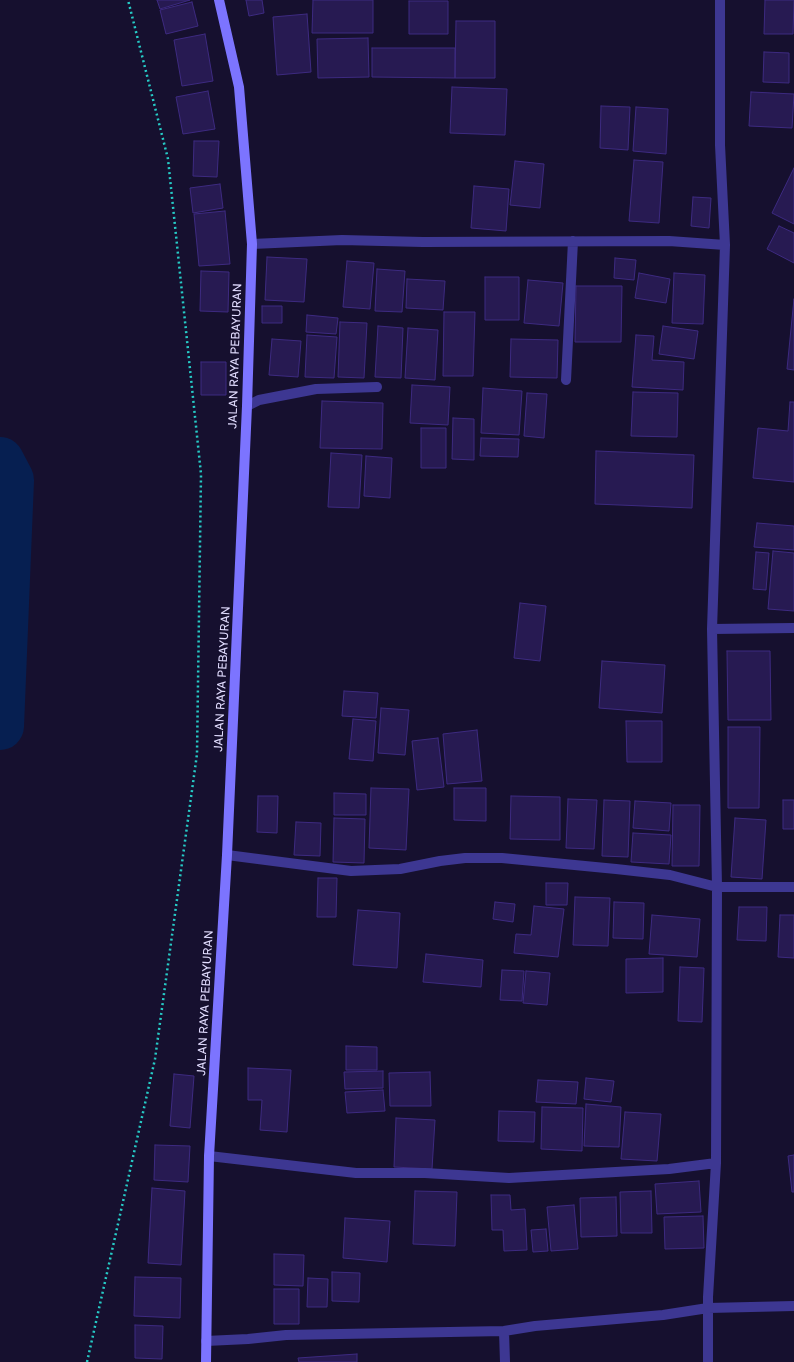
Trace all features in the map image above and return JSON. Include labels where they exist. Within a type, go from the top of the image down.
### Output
[{"type":"main road","name":"JALAN RAYA PEBAYURAN","points":[[206,1362],[209,1156],[226,855],[247,406],[252,244],[239,87],[219,0]]},
{"type":"street","points":[[708,1362],[708,1308],[716,1163],[717,887],[712,629],[725,245],[720,145],[720,0]]},
{"type":"street","points":[[252,244],[342,240],[423,242],[669,241],[725,245]]},
{"type":"street","points":[[566,380],[573,241]]},
{"type":"street","points":[[247,406],[259,400],[316,389],[377,387]]},
{"type":"street","points":[[712,629],[794,628]]},
{"type":"street","points":[[226,855],[351,871],[400,869],[440,861],[465,858],[502,858],[670,875],[717,887],[794,887]]},
{"type":"street","points":[[209,1156],[356,1173],[425,1173],[509,1178],[669,1169],[716,1163]]},
{"type":"street","points":[[206,1341],[286,1335],[504,1331],[535,1326],[663,1315],[708,1308],[794,1306]]},
{"type":"street","points":[[504,1331],[505,1362]]},
{"type":"path","points":[[87,1362],[155,1059],[197,754],[202,474],[168,159],[128,0]]},
{"type":"building","points":[[157,0],[190,0],[160,9]]},
{"type":"building","points":[[246,0],[262,0],[264,13],[249,16]]},
{"type":"building","points":[[313,0],[373,0],[373,33],[312,33]]},
{"type":"building","points":[[765,0],[794,0],[793,34],[764,34]]},
{"type":"building","points":[[409,1],[448,1],[448,34],[409,34]]},
{"type":"building","points":[[192,2],[198,26],[166,34],[160,10]]},
{"type":"building","points":[[307,14],[311,72],[277,75],[273,17]]},
{"type":"building","points":[[456,21],[495,21],[495,78],[455,78]]},
{"type":"building","points":[[205,34],[213,81],[182,86],[174,40]]},
{"type":"building","points":[[368,38],[369,77],[318,78],[317,39]]},
{"type":"building","points":[[372,48],[455,48],[455,78],[372,77]]},
{"type":"building","points":[[764,52],[789,53],[789,83],[763,82]]},
{"type":"building","points":[[452,87],[507,89],[505,135],[450,133]]},
{"type":"building","points":[[208,91],[215,129],[183,134],[176,97]]},
{"type":"building","points":[[751,92],[794,94],[792,128],[749,126]]},
{"type":"building","points":[[601,106],[630,107],[628,150],[600,148]]},
{"type":"building","points":[[636,107],[668,109],[666,154],[633,151]]},
{"type":"building","points":[[194,141],[219,141],[217,177],[193,176]]},
{"type":"building","points":[[634,160],[663,162],[659,223],[629,221]]},
{"type":"building","points":[[515,161],[544,164],[540,208],[510,205]]},
{"type":"building","points":[[794,168],[794,224],[772,213]]},
{"type":"building","points":[[220,184],[223,208],[193,213],[190,188]]},
{"type":"building","points":[[474,186],[509,189],[506,231],[471,228]]},
{"type":"building","points":[[693,197],[711,198],[709,228],[691,226]]},
{"type":"building","points":[[225,211],[230,264],[199,266],[194,214]]},
{"type":"building","points":[[779,226],[794,233],[794,263],[767,249]]},
{"type":"building","points":[[267,257],[307,259],[304,302],[265,300]]},
{"type":"building","points":[[615,258],[636,260],[634,280],[614,278]]},
{"type":"building","points":[[347,261],[374,263],[370,309],[343,307]]},
{"type":"building","points":[[377,269],[405,271],[402,312],[375,311]]},
{"type":"building","points":[[201,271],[229,272],[228,312],[200,311]]},
{"type":"building","points":[[639,273],[670,279],[666,303],[635,298]]},
{"type":"building","points":[[674,273],[705,275],[703,324],[672,323]]},
{"type":"building","points":[[485,277],[519,277],[519,320],[485,320]]},
{"type":"building","points":[[407,279],[445,281],[443,310],[406,308]]},
{"type":"building","points":[[528,280],[563,283],[559,326],[524,323]]},
{"type":"building","points":[[576,286],[622,286],[621,342],[575,342]]},
{"type":"building","points":[[794,299],[794,370],[787,369]]},
{"type":"building","points":[[262,306],[282,306],[282,323],[262,323]]},
{"type":"building","points":[[444,312],[475,312],[473,376],[443,376]]},
{"type":"building","points":[[307,315],[338,318],[336,334],[306,332]]},
{"type":"building","points":[[340,322],[367,323],[364,378],[338,377]]},
{"type":"building","points":[[378,326],[403,328],[401,378],[375,377]]},
{"type":"building","points":[[663,326],[698,331],[694,359],[659,354]]},
{"type":"building","points":[[408,328],[438,330],[435,380],[405,378]]},
{"type":"building","points":[[307,335],[337,337],[334,378],[305,377]]},
{"type":"building","points":[[636,335],[654,336],[652,360],[684,362],[683,390],[632,387]]},
{"type":"building","points":[[272,339],[301,341],[298,377],[269,375]]},
{"type":"building","points":[[511,339],[558,340],[557,378],[510,377]]},
{"type":"building","points":[[201,362],[226,362],[226,395],[201,395]]},
{"type":"building","points":[[412,385],[450,387],[448,425],[410,423]]},
{"type":"building","points":[[483,388],[522,391],[519,435],[481,433]]},
{"type":"building","points":[[633,392],[678,393],[677,437],[631,436]]},
{"type":"building","points":[[527,393],[547,394],[544,438],[524,436]]},
{"type":"building","points":[[322,401],[383,403],[382,449],[320,448]]},
{"type":"building","points":[[790,402],[794,402],[794,482],[753,478],[758,428],[788,431]]},
{"type":"building","points":[[453,418],[474,419],[474,460],[452,459]]},
{"type":"building","points":[[421,428],[446,428],[446,468],[421,468]]},
{"type":"building","points":[[481,438],[519,439],[518,457],[480,456]]},
{"type":"building","points":[[596,451],[694,455],[692,508],[595,504]]},
{"type":"building","points":[[331,453],[362,455],[359,508],[328,507]]},
{"type":"building","points":[[366,456],[392,458],[390,498],[364,496]]},
{"type":"building","points":[[757,523],[794,526],[794,550],[754,547]]},
{"type":"building","points":[[773,551],[794,553],[794,611],[768,609]]},
{"type":"building","points":[[756,552],[769,553],[766,590],[753,589]]},
{"type":"building","points":[[520,603],[546,606],[540,661],[514,658]]},
{"type":"building","points":[[727,651],[770,651],[771,720],[728,720]]},
{"type":"building","points":[[602,661],[665,665],[662,713],[599,708]]},
{"type":"building","points":[[344,691],[378,693],[376,718],[342,716]]},
{"type":"building","points":[[381,708],[409,710],[405,755],[378,753]]},
{"type":"building","points":[[353,719],[376,721],[373,761],[349,759]]},
{"type":"building","points":[[626,721],[662,721],[662,762],[627,762]]},
{"type":"building","points":[[728,727],[760,727],[759,808],[728,808]]},
{"type":"building","points":[[477,730],[482,781],[447,784],[443,734]]},
{"type":"building","points":[[438,738],[444,787],[417,790],[412,741]]},
{"type":"building","points":[[371,788],[409,789],[406,850],[369,848]]},
{"type":"building","points":[[454,788],[486,788],[486,821],[454,820]]},
{"type":"building","points":[[334,793],[366,794],[366,815],[334,815]]},
{"type":"building","points":[[258,796],[278,796],[277,833],[257,832]]},
{"type":"building","points":[[511,796],[560,797],[560,840],[510,839]]},
{"type":"building","points":[[568,799],[597,800],[594,849],[566,848]]},
{"type":"building","points":[[604,800],[630,801],[628,857],[602,856]]},
{"type":"building","points":[[783,800],[794,800],[794,829],[783,829]]},
{"type":"building","points":[[635,801],[671,803],[669,831],[633,828]]},
{"type":"building","points":[[673,805],[700,805],[699,866],[672,866]]},
{"type":"building","points":[[334,818],[365,819],[364,863],[333,862]]},
{"type":"building","points":[[735,818],[766,820],[762,879],[731,877]]},
{"type":"building","points":[[296,822],[321,823],[320,856],[294,855]]},
{"type":"building","points":[[633,833],[671,835],[669,864],[631,862]]},
{"type":"building","points":[[318,878],[337,878],[336,917],[317,917]]},
{"type":"building","points":[[546,883],[568,883],[567,905],[546,905]]},
{"type":"building","points":[[575,897],[610,898],[608,946],[573,945]]},
{"type":"building","points":[[495,902],[515,904],[513,922],[493,919]]},
{"type":"building","points":[[614,902],[644,903],[643,939],[613,938]]},
{"type":"building","points":[[534,906],[564,909],[558,957],[514,953],[516,934],[531,935]]},
{"type":"building","points":[[739,907],[767,907],[766,941],[737,940]]},
{"type":"building","points":[[358,910],[400,913],[397,968],[353,965]]},
{"type":"building","points":[[652,915],[700,919],[697,957],[649,954]]},
{"type":"building","points":[[780,915],[794,915],[794,958],[778,957]]},
{"type":"building","points":[[426,954],[483,960],[481,987],[423,982]]},
{"type":"building","points":[[663,958],[663,992],[626,993],[626,959]]},
{"type":"building","points":[[680,967],[704,968],[702,1022],[678,1021]]},
{"type":"building","points":[[502,970],[524,971],[522,1001],[500,1000]]},
{"type":"building","points":[[526,971],[550,973],[547,1005],[523,1003]]},
{"type":"building","points":[[346,1046],[377,1047],[377,1070],[346,1070]]},
{"type":"building","points":[[248,1068],[291,1070],[287,1132],[260,1130],[262,1100],[248,1100]]},
{"type":"building","points":[[383,1071],[383,1088],[345,1089],[344,1072]]},
{"type":"building","points":[[430,1072],[431,1106],[390,1106],[389,1073]]},
{"type":"building","points":[[174,1074],[194,1076],[190,1128],[170,1126]]},
{"type":"building","points":[[586,1078],[614,1081],[611,1102],[584,1099]]},
{"type":"building","points":[[538,1080],[578,1082],[576,1104],[536,1102]]},
{"type":"building","points":[[383,1090],[385,1111],[347,1113],[345,1092]]},
{"type":"building","points":[[586,1104],[621,1107],[619,1147],[584,1146]]},
{"type":"building","points":[[542,1107],[583,1108],[582,1151],[541,1149]]},
{"type":"building","points":[[499,1111],[535,1112],[534,1142],[498,1141]]},
{"type":"building","points":[[625,1112],[661,1114],[657,1161],[621,1159]]},
{"type":"building","points":[[396,1118],[435,1120],[432,1169],[394,1167]]},
{"type":"building","points":[[155,1145],[190,1146],[188,1182],[154,1180]]},
{"type":"building","points":[[794,1155],[794,1192],[792,1192],[788,1156]]},
{"type":"building","points":[[699,1181],[701,1212],[657,1214],[655,1184]]},
{"type":"building","points":[[152,1188],[185,1191],[181,1265],[148,1263]]},
{"type":"building","points":[[415,1191],[457,1192],[455,1246],[413,1244]]},
{"type":"building","points":[[651,1191],[652,1233],[621,1233],[620,1192]]},
{"type":"building","points":[[491,1195],[510,1195],[511,1210],[525,1209],[527,1250],[504,1251],[503,1230],[492,1230]]},
{"type":"building","points":[[616,1197],[617,1236],[581,1237],[580,1198]]},
{"type":"building","points":[[574,1205],[578,1249],[551,1251],[547,1207]]},
{"type":"building","points":[[703,1216],[704,1248],[665,1249],[664,1217]]},
{"type":"building","points":[[345,1218],[390,1221],[387,1262],[343,1258]]},
{"type":"building","points":[[546,1229],[548,1251],[533,1252],[531,1230]]},
{"type":"building","points":[[274,1254],[304,1255],[303,1286],[274,1285]]},
{"type":"building","points":[[332,1272],[360,1273],[359,1302],[332,1301]]},
{"type":"building","points":[[135,1277],[181,1278],[180,1318],[134,1316]]},
{"type":"building","points":[[308,1278],[328,1279],[327,1307],[307,1307]]},
{"type":"building","points":[[274,1289],[299,1289],[299,1324],[274,1324]]},
{"type":"building","points":[[135,1325],[163,1326],[162,1359],[135,1358]]},
{"type":"building","points":[[357,1354],[357,1362],[299,1362],[298,1358]]},
{"type":"waterway","points":[[0,461],[10,480],[0,726]]}]
